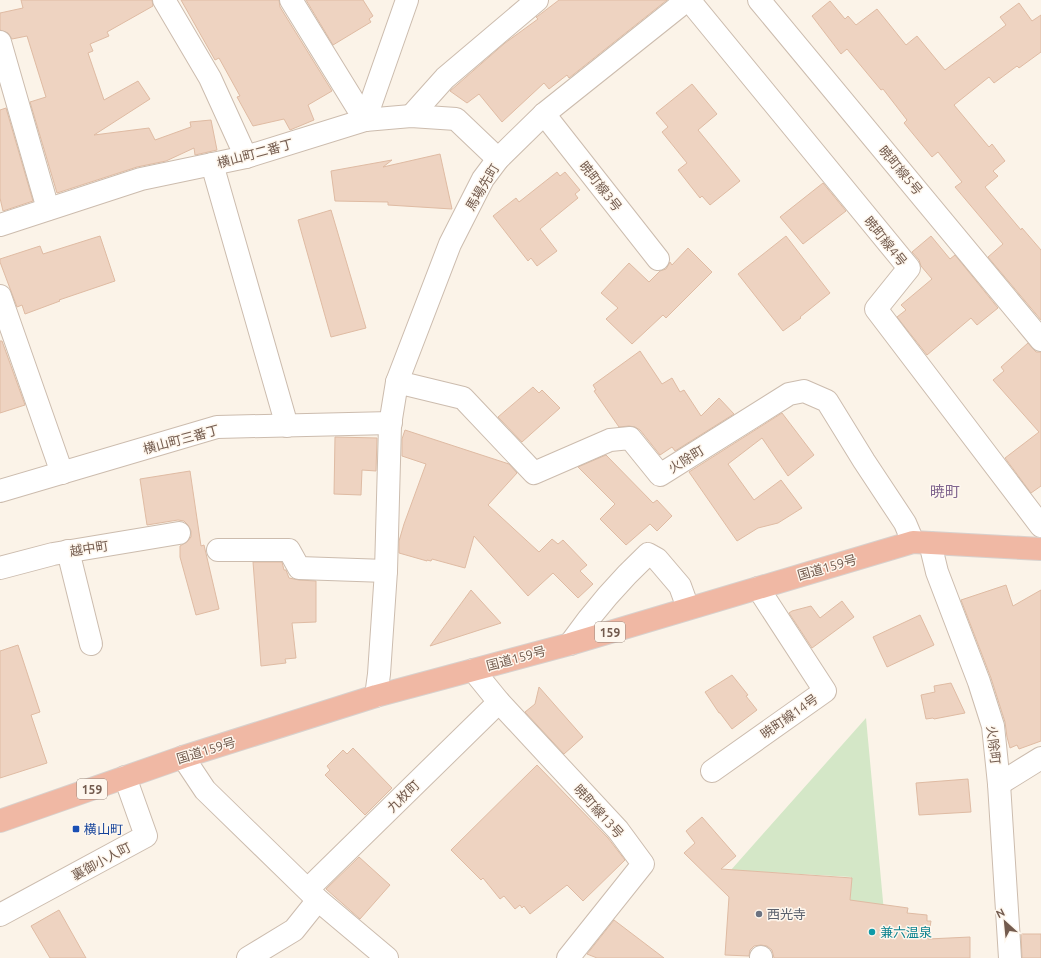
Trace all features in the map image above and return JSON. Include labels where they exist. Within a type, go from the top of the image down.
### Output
[{"type":"highway","name":"国道159号","points":[[0,821],[183,757],[376,696],[570,644],[688,608],[921,543],[1041,549]]},
{"type":"street","points":[[164,0],[210,78],[246,157]]},
{"type":"street","points":[[291,0],[365,120]]},
{"type":"street","points":[[365,120],[407,0]]},
{"type":"street","points":[[411,116],[445,78],[537,0]]},
{"type":"street","name":"馬場先町","points":[[376,696],[379,674],[386,571],[391,423],[397,382],[450,244],[483,179],[498,159],[544,114],[688,0]]},
{"type":"street","name":"暁町線4号","points":[[688,0],[909,268],[876,309],[1041,526]]},
{"type":"street","name":"暁町線5号","points":[[759,0],[1041,340]]},
{"type":"street","points":[[0,42],[48,209]]},
{"type":"street","name":"暁町線3号","points":[[544,114],[658,259]]},
{"type":"street","name":"横山町二番丁","points":[[0,225],[141,179],[246,157],[365,120],[411,116],[456,119],[498,159]]},
{"type":"street","points":[[212,164],[287,426]]},
{"type":"street","points":[[0,296],[62,473]]},
{"type":"street","name":"火除町","points":[[397,382],[463,398],[534,473],[610,440],[630,438],[660,475],[789,394],[804,391],[827,401],[864,461],[905,523],[921,543],[938,572],[979,682],[993,726],[999,784],[1010,958]]},
{"type":"street","name":"横山町三番丁","points":[[0,491],[217,427],[391,423]]},
{"type":"street","name":"越中町","points":[[0,568],[68,551],[179,533]]},
{"type":"street","points":[[218,550],[289,550],[299,568],[386,571]]},
{"type":"street","points":[[68,551],[90,644]]},
{"type":"street","points":[[570,644],[593,612],[626,574],[648,554],[657,559],[680,586],[688,608]]},
{"type":"street","name":"暁町線14号","points":[[712,771],[825,691],[758,588]]},
{"type":"street","name":"暁町線13号","points":[[473,670],[499,702],[618,830],[643,864],[568,958]]},
{"type":"street","name":"九枚町","points":[[248,958],[294,930],[313,894],[499,702]]},
{"type":"street","points":[[183,757],[205,790],[313,894],[387,958]]},
{"type":"street","points":[[999,784],[1041,758]]},
{"type":"street","name":"裏御小人町","points":[[0,915],[146,836],[124,777]]},
{"type":"green space","points":[[866,718],[884,912],[850,910],[851,877],[731,870]]},
{"type":"building","points":[[21,0],[152,0],[153,6],[107,32],[109,36],[90,44],[93,51],[88,53],[104,100],[138,81],[150,99],[94,135],[149,128],[155,140],[191,127],[190,122],[211,120],[217,150],[195,155],[194,148],[166,161],[137,167],[57,193],[30,102],[46,97],[27,36],[12,39],[8,33],[0,30],[0,13],[23,8]]},
{"type":"building","points":[[181,0],[279,0],[280,7],[332,91],[308,105],[314,120],[290,130],[284,119],[253,126],[237,97],[240,96],[219,58],[215,60]]},
{"type":"building","points":[[306,0],[363,0],[373,16],[369,19],[371,22],[333,45]]},
{"type":"building","points":[[559,0],[667,0],[569,78],[567,75],[549,89],[544,83],[502,122],[479,94],[467,103],[450,91],[505,43],[538,19],[536,17]]},
{"type":"building","points":[[830,1],[845,19],[848,16],[856,25],[877,9],[906,45],[917,36],[945,70],[1006,25],[1000,17],[1019,3],[1032,21],[1041,15],[1041,52],[1019,68],[1017,66],[994,83],[989,77],[954,105],[989,147],[992,144],[1005,161],[993,171],[998,176],[985,187],[1021,230],[1022,228],[1041,250],[1041,320],[988,257],[1003,244],[955,187],[962,182],[938,152],[932,157],[904,123],[907,120],[883,89],[881,90],[847,49],[841,54],[812,16]]},
{"type":"building","points":[[692,84],[717,114],[698,130],[740,181],[710,205],[702,196],[700,198],[678,170],[687,163],[662,132],[668,127],[656,113]]},
{"type":"building","points":[[6,108],[33,201],[3,211],[0,198],[0,110]]},
{"type":"building","points":[[440,154],[452,209],[388,205],[388,202],[335,201],[331,171],[392,160],[383,167]]},
{"type":"building","points":[[557,172],[560,176],[565,172],[580,190],[575,194],[578,198],[540,229],[557,251],[537,266],[531,258],[528,261],[493,216],[516,198],[519,202]]},
{"type":"building","points":[[823,183],[846,211],[803,244],[780,217]]},
{"type":"building","points":[[331,210],[366,328],[331,337],[298,220]]},
{"type":"building","points":[[100,236],[115,281],[59,300],[60,301],[25,314],[22,305],[17,307],[0,259],[40,246],[43,254]]},
{"type":"building","points":[[786,236],[830,293],[800,317],[801,318],[783,331],[738,274]]},
{"type":"building","points":[[931,236],[950,259],[955,255],[998,308],[977,325],[971,318],[927,355],[897,317],[906,310],[901,305],[932,279],[912,252]]},
{"type":"building","points":[[688,248],[712,272],[666,318],[663,315],[632,344],[606,319],[618,308],[601,293],[629,263],[649,282],[660,271],[666,269],[670,262],[672,265]]},
{"type":"building","points":[[0,341],[2,341],[25,405],[0,413]]},
{"type":"building","points":[[1028,343],[1036,352],[1041,352],[1041,486],[1031,493],[1005,458],[1039,432],[993,380],[1004,371],[1001,367]]},
{"type":"building","points":[[640,351],[662,384],[672,378],[680,392],[684,390],[701,416],[719,398],[734,414],[675,451],[672,447],[660,455],[640,430],[629,426],[619,427],[594,391],[596,390],[593,385]]},
{"type":"building","points":[[533,387],[539,393],[542,390],[560,408],[522,442],[498,417]]},
{"type":"building","points":[[782,413],[814,455],[788,476],[762,438],[728,464],[754,500],[781,480],[802,508],[778,523],[758,528],[737,541],[689,472]]},
{"type":"building","points":[[405,430],[509,464],[517,473],[488,505],[539,552],[552,539],[558,544],[563,540],[587,565],[580,571],[593,584],[578,598],[553,573],[528,596],[474,536],[465,568],[432,559],[431,561],[427,561],[399,553],[399,541],[404,524],[426,464],[402,456],[402,439]]},
{"type":"building","points":[[335,437],[377,438],[376,471],[362,470],[361,495],[334,494]]},
{"type":"building","points":[[606,455],[653,503],[657,500],[672,516],[657,531],[650,524],[626,545],[600,519],[615,504],[578,467]]},
{"type":"building","points":[[190,471],[201,546],[204,545],[219,609],[196,615],[180,557],[180,546],[187,542],[191,537],[191,531],[184,521],[178,520],[147,525],[140,479]]},
{"type":"building","points":[[253,562],[282,562],[284,570],[286,570],[289,578],[316,581],[316,622],[292,623],[296,658],[285,659],[286,663],[261,666]]},
{"type":"building","points":[[1006,585],[1013,606],[1041,590],[1041,741],[1019,749],[1017,745],[1010,748],[1005,722],[991,678],[961,600]]},
{"type":"building","points":[[471,590],[501,623],[430,646]]},
{"type":"building","points":[[842,601],[854,617],[812,648],[789,613],[811,606],[820,618]]},
{"type":"building","points":[[920,615],[934,645],[887,667],[873,637]]},
{"type":"building","points":[[18,645],[40,712],[31,715],[47,763],[0,778],[0,651]]},
{"type":"building","points":[[732,675],[748,695],[746,696],[757,710],[732,729],[705,692]]},
{"type":"building","points":[[951,683],[965,713],[934,719],[926,719],[921,695],[935,692],[934,686]]},
{"type":"building","points":[[539,687],[583,737],[564,754],[525,712],[535,704]]},
{"type":"building","points":[[353,748],[392,788],[365,815],[325,775],[330,770],[327,766],[343,750],[347,754]]},
{"type":"building","points":[[537,765],[608,838],[625,860],[583,901],[567,885],[530,914],[524,906],[522,908],[520,905],[515,909],[504,896],[500,899],[483,878],[481,880],[451,850]]},
{"type":"building","points":[[968,779],[971,812],[919,815],[916,783]]},
{"type":"building","points":[[702,817],[736,856],[721,869],[852,878],[850,900],[908,908],[907,913],[927,915],[927,921],[931,921],[928,939],[970,937],[970,958],[774,958],[772,950],[767,946],[761,945],[754,946],[750,950],[749,956],[725,955],[729,897],[684,853],[695,843],[686,831]]},
{"type":"building","points":[[359,857],[390,885],[360,919],[326,889]]},
{"type":"building","points":[[59,910],[86,958],[50,958],[31,926]]},
{"type":"building","points":[[614,920],[664,958],[597,958],[587,954]]},
{"type":"building","points":[[1021,934],[1041,934],[1041,958],[1022,958]]},
{"type":"place","name":"横山町","points":[[76,829]]},
{"type":"place","name":"西光寺","points":[[759,914]]},
{"type":"place","name":"兼六温泉","points":[[872,932]]},
{"type":"district","name":"暁町","points":[[945,491]]}]
